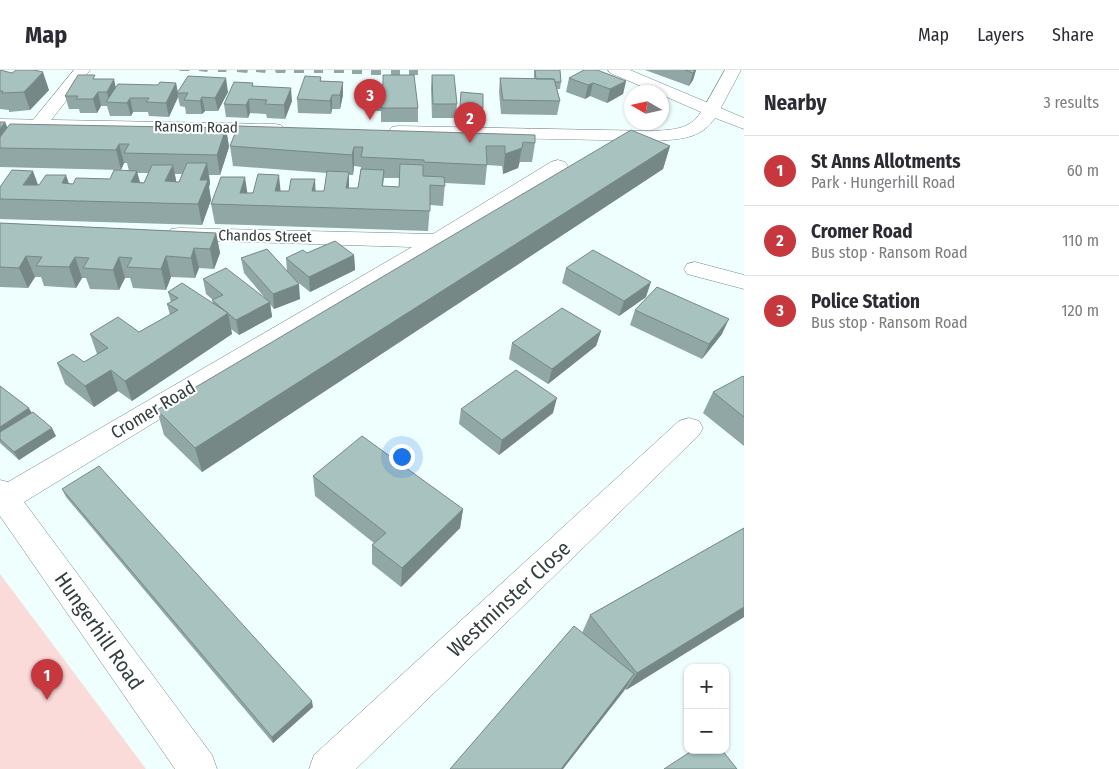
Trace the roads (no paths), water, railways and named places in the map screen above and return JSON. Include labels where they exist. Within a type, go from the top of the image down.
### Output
[{"type":"street","points":[[39,124],[82,70]]},
{"type":"street","points":[[616,70],[744,124]]},
{"type":"street","points":[[385,131],[655,136],[696,131],[711,111],[733,70]]},
{"type":"street","name":"Ransom Road","points":[[0,124],[296,129]]},
{"type":"street","name":"Cromer Road","points":[[3,496],[440,241],[558,166]]},
{"type":"street","name":"Chandos Street","points":[[157,234],[440,241]]},
{"type":"street","points":[[695,269],[744,282]]},
{"type":"street","name":"Westminster Close","points":[[328,769],[689,428]]},
{"type":"street","name":"Hungerhill Road","points":[[3,496],[198,769]]},
{"type":"place","name":"Police Station","points":[[370,120]]},
{"type":"place","name":"Cromer Road","points":[[470,143]]},
{"type":"place","name":"St Anns Allotments","points":[[47,700]]}]
